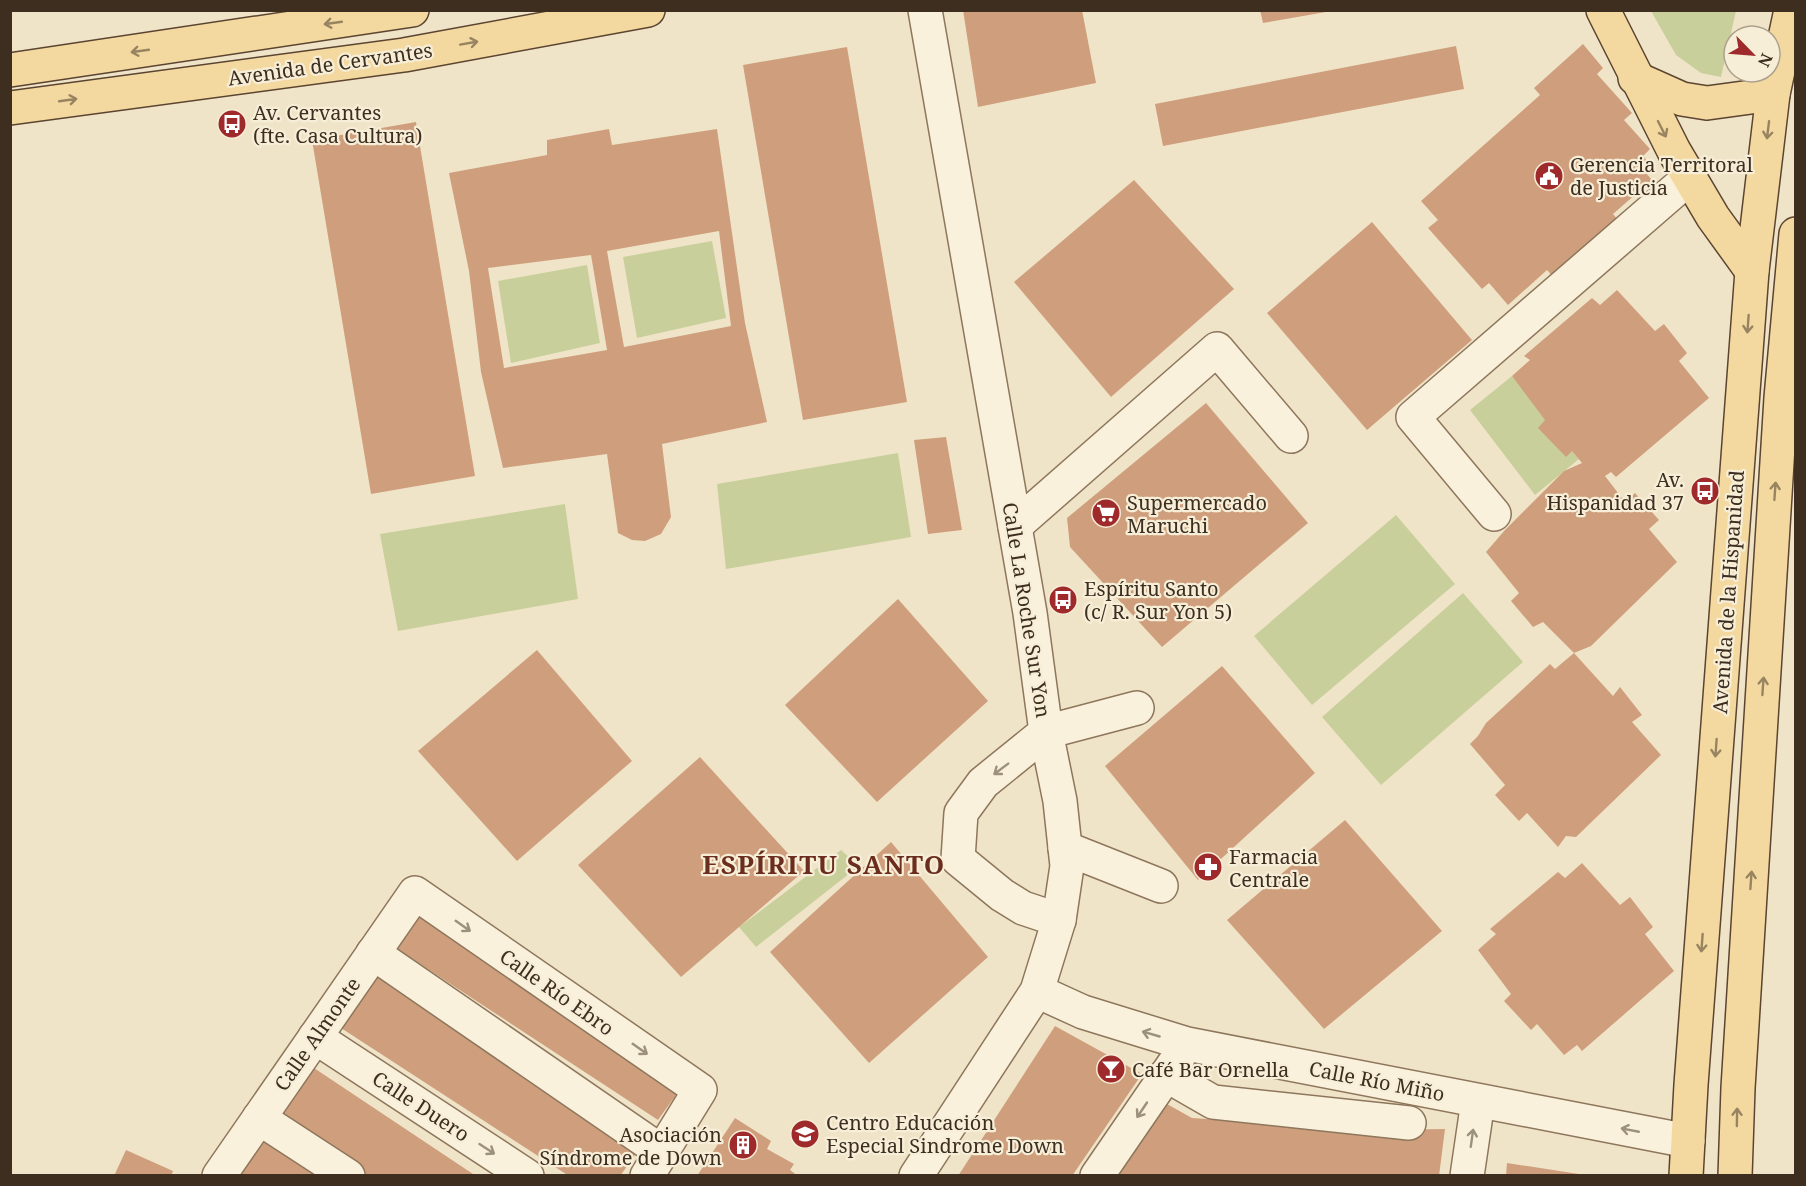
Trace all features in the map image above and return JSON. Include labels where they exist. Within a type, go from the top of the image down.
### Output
[{"type":"main road","name":"Avenida de Cervantes","points":[[10,108],[404,55],[648,10]]},
{"type":"main road","points":[[1603,10],[1635,78],[1689,178],[1713,218],[1752,271]]},
{"type":"main road","name":"Avenida de la Hispanidad","points":[[1686,1176],[1752,271],[1773,94],[1791,10]]},
{"type":"main road","name":"Avenida de Cervantes","points":[[10,70],[394,12]]},
{"type":"main road","points":[[1635,78],[1682,99],[1707,103],[1773,94]]},
{"type":"main road","name":"Avenida de la Hispanidad","points":[[1735,1176],[1738,1088],[1790,355],[1796,234]]},
{"type":"street","name":"Calle La Roche Sur Yon","points":[[916,1176],[1037,991],[1059,920],[1067,866],[1060,801],[1046,732],[1030,613],[925,10]]},
{"type":"street","points":[[1494,514],[1413,417],[1689,178]]},
{"type":"street","points":[[1015,526],[1217,349],[1291,436]]},
{"type":"street","points":[[1059,920],[1023,908],[1002,895],[958,859],[961,813],[983,783],[1046,732],[1137,708]]},
{"type":"street","points":[[1065,848],[1161,886]]},
{"type":"street","name":"Calle Almonte","points":[[219,1176],[415,893]]},
{"type":"street","name":"Calle Río Ebro","points":[[415,893],[700,1090],[654,1164]]},
{"type":"street","points":[[373,953],[654,1164]]},
{"type":"street","name":"Calle Río Miño","points":[[1037,991],[1083,1012],[1187,1044],[1688,1141]]},
{"type":"street","name":"Calle Duero","points":[[315,1037],[527,1176]]},
{"type":"street","points":[[1097,1176],[1187,1044]]},
{"type":"street","points":[[1166,1075],[1213,1102],[1409,1123]]},
{"type":"street","points":[[1467,1176],[1478,1101]]},
{"type":"street","points":[[259,1118],[348,1176]]},
{"type":"green space","points":[[1651,11],[1736,11],[1733,24],[1722,24],[1721,77],[1701,73],[1676,55]]},
{"type":"green space","points":[[712,241],[726,318],[637,338],[623,257]]},
{"type":"green space","points":[[587,265],[600,343],[511,363],[498,281]]},
{"type":"green space","points":[[1512,376],[1579,459],[1535,495],[1470,410]]},
{"type":"green space","points":[[898,453],[911,537],[726,569],[717,484]]},
{"type":"green space","points":[[565,504],[578,599],[398,631],[380,534]]},
{"type":"green space","points":[[1396,515],[1455,584],[1312,705],[1254,636]]},
{"type":"green space","points":[[1463,593],[1523,662],[1381,785],[1322,717]]},
{"type":"green space","points":[[841,850],[859,866],[756,947],[739,927]]},
{"type":"building","points":[[963,10],[1082,10],[1096,83],[978,107]]},
{"type":"building","points":[[1260,10],[1326,10],[1326,12],[1263,23]]},
{"type":"building","name":"Gerencia Territoral de Justicia","points":[[1583,44],[1603,68],[1597,74],[1632,113],[1624,120],[1650,149],[1643,156],[1651,165],[1645,172],[1652,180],[1613,214],[1619,221],[1554,278],[1547,270],[1508,305],[1489,283],[1482,289],[1428,228],[1438,220],[1421,201],[1540,95],[1534,88]]},
{"type":"building","points":[[1456,46],[1464,89],[1163,146],[1155,104]]},
{"type":"building","points":[[847,47],[907,402],[803,420],[743,65]]},
{"type":"building","points":[[416,122],[475,476],[371,494],[312,140]]},
{"type":"building","points":[[609,129],[612,145],[717,129],[745,323],[767,422],[662,444],[671,517],[661,534],[645,541],[632,540],[618,533],[607,454],[503,468],[481,372],[469,271],[449,173],[547,155],[547,140]],"holes":[[[719,231],[731,326],[624,347],[607,251]],[[591,255],[607,350],[504,368],[488,268]]]},
{"type":"building","points":[[1134,180],[1234,289],[1111,397],[1014,282]]},
{"type":"building","points":[[1372,222],[1472,340],[1367,430],[1267,313]]},
{"type":"building","points":[[1617,290],[1655,331],[1664,324],[1687,353],[1679,361],[1709,398],[1616,477],[1611,472],[1605,476],[1625,502],[1635,493],[1659,520],[1649,529],[1677,562],[1591,646],[1574,653],[1543,622],[1533,627],[1511,601],[1519,593],[1486,552],[1564,471],[1582,463],[1572,451],[1566,457],[1538,428],[1545,420],[1512,376],[1530,360],[1524,356],[1592,298],[1600,305]]},
{"type":"building","points":[[1206,403],[1308,523],[1162,647],[1070,547],[1067,518]]},
{"type":"building","points":[[946,437],[962,530],[928,534],[914,440]]},
{"type":"building","points":[[898,599],[988,701],[877,802],[785,705]]},
{"type":"building","points":[[537,650],[632,761],[517,861],[418,751]]},
{"type":"building","points":[[1574,653],[1613,696],[1620,687],[1642,715],[1632,722],[1661,755],[1576,837],[1566,836],[1558,847],[1527,813],[1519,821],[1495,795],[1505,785],[1470,744],[1486,723],[1550,664],[1555,669]]},
{"type":"building","points":[[1222,666],[1315,773],[1198,880],[1105,766]]},
{"type":"building","points":[[700,757],[804,871],[681,977],[578,865]]},
{"type":"building","points":[[1345,820],[1442,931],[1324,1029],[1227,920]]},
{"type":"building","points":[[891,842],[988,957],[869,1063],[770,952]]},
{"type":"building","points":[[1582,863],[1620,905],[1630,897],[1653,927],[1645,934],[1674,971],[1582,1051],[1577,1045],[1564,1055],[1537,1024],[1531,1030],[1504,1001],[1511,994],[1478,950],[1496,934],[1490,929],[1558,872],[1565,878]]},
{"type":"building","points":[[421,908],[686,1081],[658,1120],[391,945]]},
{"type":"building","points":[[379,968],[645,1141],[620,1176],[569,1176],[341,1028]]},
{"type":"building","points":[[1055,1026],[1142,1074],[1072,1176],[958,1176]]},
{"type":"building","points":[[314,1068],[476,1176],[238,1176]]},
{"type":"building","points":[[1167,1104],[1192,1118],[1372,1130],[1445,1129],[1439,1176],[1115,1176]]},
{"type":"building","name":"Asociación Síndrome de Down","points":[[735,1118],[771,1141],[767,1149],[794,1164],[790,1170],[798,1176],[697,1176]]},
{"type":"building","points":[[126,1150],[173,1171],[171,1176],[114,1176]]},
{"type":"building","points":[[1507,1163],[1579,1174],[1579,1176],[1506,1176]]},
{"type":"place","name":"Av. Cervantes (fte. Casa Cultura)","points":[[232,124]]},
{"type":"place","name":"Gerencia Territoral de Justicia","points":[[1549,176]]},
{"type":"place","name":"Av. Hispanidad 37","points":[[1705,491]]},
{"type":"place","name":"Supermercado Maruchi","points":[[1106,513]]},
{"type":"place","name":"Espíritu Santo (c/ R. Sur Yon 5)","points":[[1063,600]]},
{"type":"place","name":"Farmacia Centrale","points":[[1208,867]]},
{"type":"place","name":"Café Bar Ornella","points":[[1111,1069]]},
{"type":"place","name":"Centro Educación Especial Sindrome Down","points":[[805,1134]]},
{"type":"place","name":"Asociación Síndrome de Down","points":[[743,1145]]},
{"type":"district","name":"ESPÍRITU SANTO","points":[[824,864]]}]
